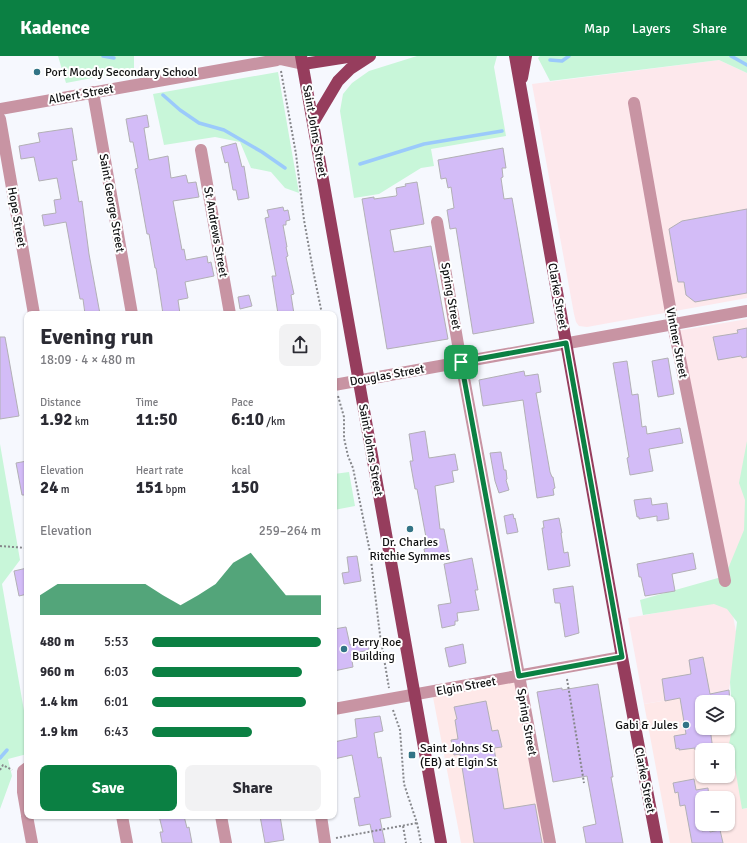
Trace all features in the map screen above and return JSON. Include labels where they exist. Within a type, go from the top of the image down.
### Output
[{"type":"main road","points":[[302,60],[354,56]]},
{"type":"main road","points":[[313,123],[338,81],[350,69],[370,56]]},
{"type":"main road","name":"Clarke Street","points":[[515,56],[622,657],[657,843]]},
{"type":"main road","points":[[521,90],[526,56]]},
{"type":"main road","name":"Saint Johns Street","points":[[302,60],[441,843]]},
{"type":"street","name":"Albert Street","points":[[0,109],[282,58],[302,60]]},
{"type":"street","name":"Saint George Street","points":[[93,92],[131,311]]},
{"type":"street","name":"Vintner Street","points":[[634,103],[673,324],[725,581]]},
{"type":"street","name":"Hope Street","points":[[0,119],[33,311]]},
{"type":"street","name":"St Andrews Street","points":[[201,150],[229,311]]},
{"type":"street","name":"Spring Street","points":[[438,222],[461,362],[550,843]]},
{"type":"street","name":"Douglas Street","points":[[337,388],[359,381],[747,311]]},
{"type":"street","name":"Elgin Street","points":[[337,708],[622,657]]},
{"type":"street","points":[[24,781],[24,798]]},
{"type":"street","points":[[28,819],[32,843]]},
{"type":"street","points":[[123,819],[127,843]]},
{"type":"street","points":[[222,819],[226,843]]},
{"type":"street","points":[[322,819],[330,841]]},
{"type":"path","points":[[282,74],[297,162],[308,242],[321,311]]},
{"type":"path","points":[[282,78],[286,77]]},
{"type":"path","points":[[337,392],[344,417],[344,438],[348,456],[353,468],[370,552],[380,635],[389,688]]},
{"type":"path","points":[[0,546],[24,548]]},
{"type":"path","points":[[567,679],[584,783]]},
{"type":"path","points":[[392,707],[400,730],[404,784],[417,823],[421,843]]},
{"type":"path","points":[[0,770],[3,765]]},
{"type":"path","points":[[330,841],[417,823]]},
{"type":"path","points":[[403,826],[406,843]]},
{"type":"shaded area","points":[[719,60],[747,73],[747,298],[587,327],[579,326],[576,322],[574,314],[532,84]]},
{"type":"shaded area","points":[[747,319],[747,585],[730,600],[677,331]]},
{"type":"shaded area","points":[[730,600],[737,637],[729,690],[644,704],[628,618]]},
{"type":"shaded area","points":[[519,676],[548,843],[461,843],[432,692]]},
{"type":"shaded area","points":[[729,690],[729,695],[699,695]]},
{"type":"shaded area","points":[[695,696],[695,735],[732,735],[733,743],[695,743],[695,783],[735,783],[735,767],[743,809],[747,808],[747,843],[670,843],[644,704]]},
{"type":"green space","points":[[58,56],[134,56],[134,70],[66,83]]},
{"type":"green space","points":[[417,56],[497,56],[494,67],[506,136],[431,149],[434,166],[421,168],[379,194],[354,198],[340,111],[343,94],[352,83],[369,71]]},
{"type":"green space","points":[[540,56],[747,56],[747,73],[719,60],[550,81],[538,58]]},
{"type":"green space","points":[[278,72],[299,193],[285,188],[271,172],[251,168],[240,142],[215,137],[164,145],[153,94]]},
{"type":"green space","points":[[747,441],[747,808],[742,809],[735,768],[735,743],[729,743],[731,735],[735,735],[735,695],[731,695],[730,682],[737,622],[727,609],[714,604],[643,615],[640,600],[725,576],[744,530],[745,500],[739,483]]},
{"type":"green space","points":[[0,444],[20,560],[2,584],[24,711],[24,755],[8,759],[12,776],[0,809]]},
{"type":"green space","points":[[349,472],[355,506],[337,509],[337,474]]},
{"type":"building","points":[[147,115],[149,127],[144,128],[149,160],[168,156],[171,178],[186,175],[188,183],[196,182],[199,197],[173,201],[182,250],[184,249],[186,260],[207,256],[208,263],[211,262],[214,276],[185,282],[188,298],[178,300],[180,311],[163,311],[156,268],[149,234],[147,234],[135,169],[138,168],[133,142],[130,142],[126,119]]},
{"type":"building","points":[[72,128],[77,160],[72,161],[79,202],[82,201],[89,254],[99,311],[85,311],[83,299],[80,299],[66,222],[44,226],[42,215],[56,213],[54,200],[61,199],[57,178],[39,181],[34,157],[21,159],[19,146],[40,142],[38,133]]},
{"type":"building","points":[[236,143],[242,167],[244,166],[249,198],[238,200],[236,190],[233,190],[228,162],[225,163],[221,147]]},
{"type":"building","points":[[503,148],[506,168],[502,168],[503,177],[501,178],[504,199],[512,198],[534,323],[473,334],[456,228],[450,229],[447,210],[454,208],[451,187],[448,188],[446,178],[441,179],[438,160]]},
{"type":"building","points":[[417,182],[424,224],[390,230],[394,252],[431,246],[448,339],[387,349],[362,199],[396,196],[396,188],[406,186],[405,184]]},
{"type":"building","points":[[283,207],[284,211],[288,210],[290,220],[286,221],[286,225],[283,225],[288,256],[286,257],[294,294],[291,295],[294,311],[278,311],[272,276],[276,276],[265,218],[269,217],[267,210]]},
{"type":"building","points":[[747,209],[747,293],[695,302],[686,295],[684,282],[678,282],[669,229],[682,221]]},
{"type":"building","points":[[249,295],[252,306],[240,309],[238,297]]},
{"type":"building","points":[[747,328],[747,357],[742,358],[741,356],[718,360],[713,337],[738,333],[737,330]]},
{"type":"building","points":[[0,337],[5,337],[19,416],[0,419]]},
{"type":"building","points":[[668,358],[674,394],[658,397],[652,361]]},
{"type":"building","points":[[627,361],[632,395],[638,394],[642,427],[646,426],[647,434],[680,428],[683,443],[649,449],[653,471],[630,475],[627,458],[629,457],[613,363]]},
{"type":"building","points":[[524,371],[525,376],[538,374],[541,392],[536,393],[550,472],[553,477],[555,488],[553,489],[554,495],[537,498],[523,400],[483,406],[479,380]]},
{"type":"building","points":[[425,431],[429,458],[455,454],[458,470],[452,471],[454,482],[435,486],[440,529],[444,529],[449,555],[426,559],[424,549],[428,548],[410,461],[413,461],[409,434]]},
{"type":"building","points":[[501,452],[509,490],[499,493],[495,481],[490,453]]},
{"type":"building","points":[[24,462],[24,495],[22,495],[16,463]]},
{"type":"building","points":[[651,498],[652,505],[667,503],[669,519],[657,521],[657,516],[639,519],[639,517],[637,517],[634,500]]},
{"type":"building","points":[[513,514],[518,532],[507,534],[504,516]]},
{"type":"building","points":[[559,518],[564,553],[568,552],[570,566],[548,570],[542,528],[544,528],[543,521]]},
{"type":"building","points":[[693,553],[696,569],[672,574],[675,591],[645,596],[641,577],[639,577],[637,564]]},
{"type":"building","points":[[357,556],[361,581],[344,584],[342,573],[349,572],[347,557]]},
{"type":"building","points":[[472,558],[478,590],[475,590],[479,610],[457,613],[458,621],[455,621],[455,625],[442,628],[438,605],[451,603],[444,564]]},
{"type":"building","points":[[24,569],[24,595],[19,596],[14,571]]},
{"type":"building","points":[[573,586],[579,633],[565,637],[560,603],[555,603],[553,589]]},
{"type":"building","name":"Perry Roe Building","points":[[346,627],[350,645],[368,642],[369,650],[351,654],[353,667],[337,670],[337,628]]},
{"type":"building","points":[[463,644],[466,663],[449,667],[445,648]]},
{"type":"building","points":[[703,657],[710,694],[729,690],[729,695],[695,695],[695,735],[711,735],[712,743],[695,743],[695,748],[679,750],[679,748],[676,749],[674,736],[686,734],[680,698],[665,701],[662,679],[691,674],[689,660]]},
{"type":"building","points":[[598,684],[613,777],[611,777],[623,843],[586,843],[583,827],[596,824],[587,776],[553,782],[537,692],[562,688],[562,690]]},
{"type":"building","points":[[486,701],[492,731],[498,730],[502,747],[494,748],[504,809],[535,804],[542,843],[474,843],[460,754],[454,755],[451,740],[458,739],[455,720],[457,719],[454,707]]},
{"type":"building","points":[[380,716],[383,731],[374,733],[378,758],[381,757],[391,817],[380,819],[385,843],[374,843],[370,824],[359,826],[354,798],[360,797],[352,755],[337,758],[337,741],[357,737],[355,719]]},
{"type":"building","points":[[694,779],[696,790],[708,788],[708,791],[695,791],[695,831],[720,831],[723,843],[692,843],[685,805],[680,806],[678,792],[675,793],[673,783]]},
{"type":"building","points":[[160,819],[185,819],[187,828],[189,827],[192,843],[162,843],[160,832],[163,832]]},
{"type":"building","points":[[261,819],[280,819],[284,840],[265,843]]},
{"type":"waterway","points":[[103,56],[114,58]]},
{"type":"waterway","points":[[550,60],[562,61],[569,56]]},
{"type":"waterway","points":[[731,56],[747,65]]},
{"type":"waterway","points":[[163,95],[180,110],[199,123],[224,130],[262,152],[285,168]]},
{"type":"waterway","points":[[360,164],[424,144],[502,131]]},
{"type":"waterway","points":[[0,758],[7,750]]},
{"type":"place","name":"Port Moody Secondary School","points":[[37,72]]},
{"type":"place","name":"Dr. Charles Ritchie Symmes","points":[[410,529]]},
{"type":"place","name":"Perry Roe Building","points":[[344,649]]},
{"type":"place","name":"Gabi & Jules","points":[[686,725]]},
{"type":"place","name":"Saint Johns St (EB) at Elgin St","points":[[412,755]]},
{"type":"route","points":[[566,343],[622,657],[519,676],[461,362],[566,343]]}]
